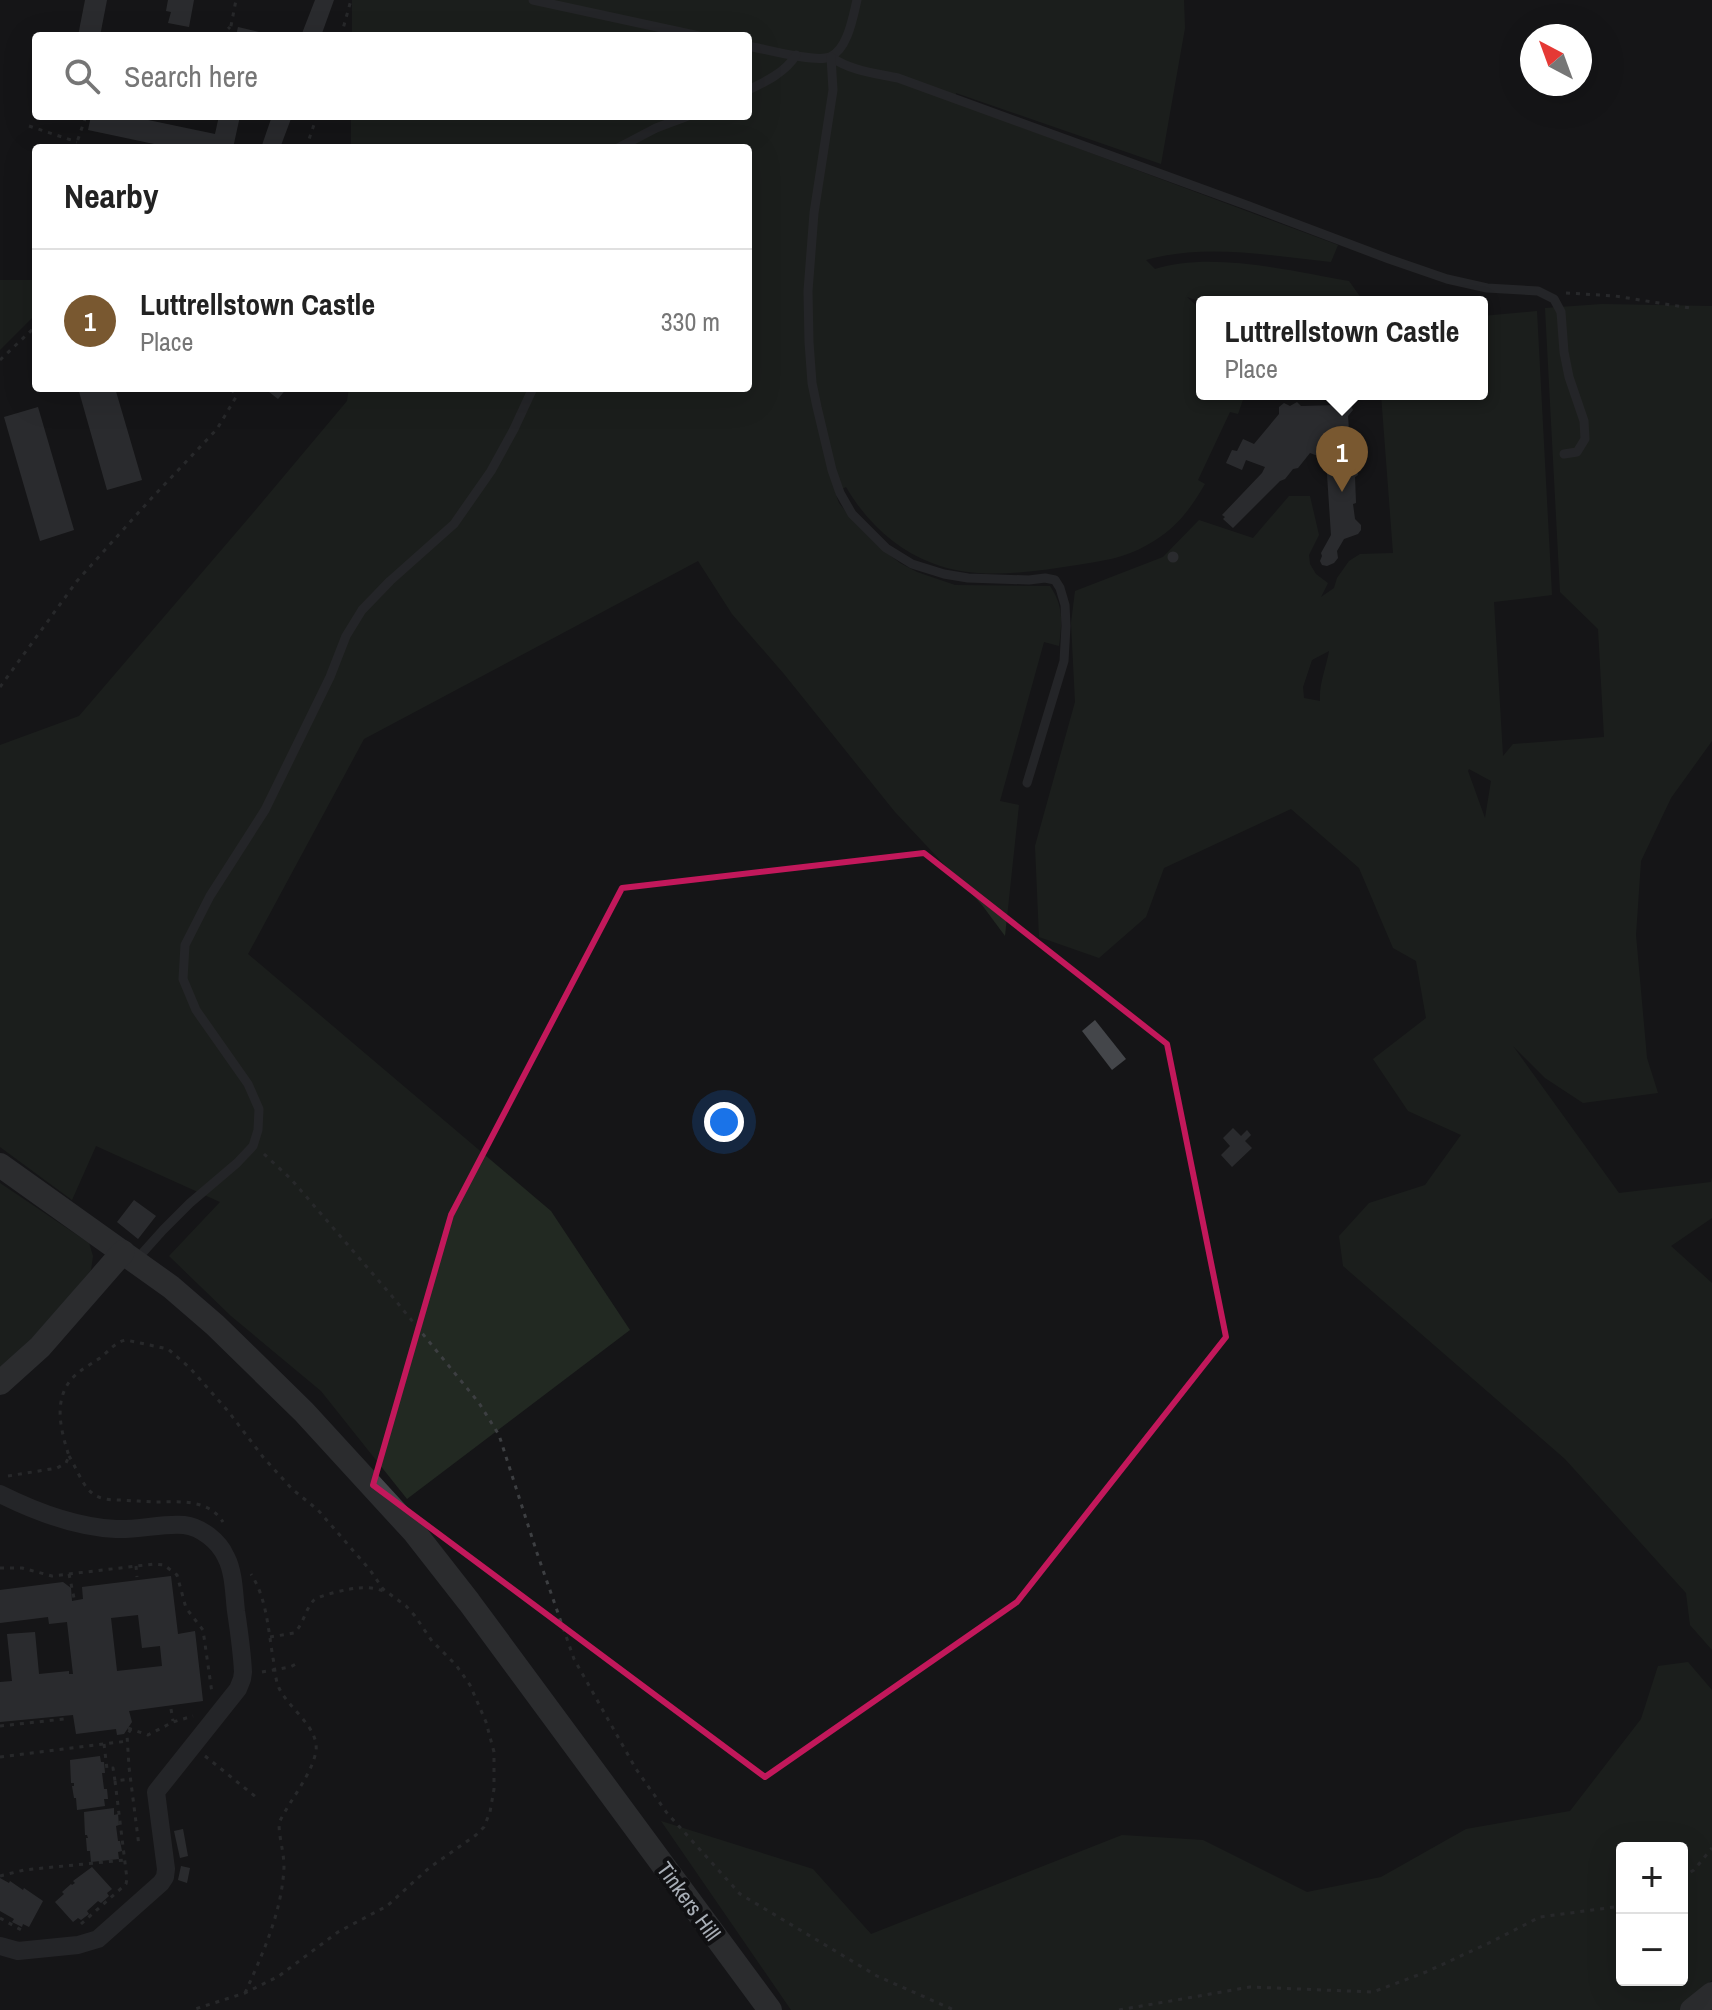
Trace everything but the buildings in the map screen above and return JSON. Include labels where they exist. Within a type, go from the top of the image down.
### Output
[{"type":"main road","name":"Tinkers Hill","points":[[0,1165],[171,1287],[215,1325],[304,1412],[415,1533],[770,2010]]},
{"type":"main road","points":[[0,1383],[129,1257]]},
{"type":"main road","points":[[1692,2010],[1712,1994]]},
{"type":"street","points":[[0,1946],[18,1951],[78,1945],[98,1939],[161,1883],[166,1869],[156,1792],[238,1689],[243,1665],[228,1562],[221,1548],[208,1535],[193,1527],[174,1525],[115,1529],[85,1525],[50,1516],[2,1485]]},
{"type":"lane","points":[[533,0],[681,32]]},
{"type":"lane","points":[[857,0],[848,34],[831,57],[833,90],[814,213],[808,304],[812,383],[840,493],[852,514],[886,548],[912,564],[944,574],[968,578],[1045,578],[1055,580],[1060,588],[1065,605],[1064,661],[1027,783]]},
{"type":"lane","points":[[752,47],[813,58],[831,57],[843,66],[898,78],[1447,279],[1487,288],[1538,291],[1554,299],[1561,312],[1569,377],[1584,421],[1585,439],[1577,452],[1564,454]]},
{"type":"lane","points":[[752,88],[792,62],[796,55]]},
{"type":"lane","points":[[626,144],[677,120]]},
{"type":"lane","points":[[129,1257],[237,1163],[253,1146],[258,1130],[259,1109],[248,1084],[203,1021],[183,979],[185,945],[210,896],[265,810],[330,677],[346,636],[362,610],[454,524],[491,471],[531,392]]},
{"type":"path","points":[[229,32],[236,0]]},
{"type":"path","points":[[342,32],[351,0]]},
{"type":"path","points":[[225,32],[230,27]]},
{"type":"path","points":[[29,126],[77,142],[85,120]]},
{"type":"path","points":[[307,144],[316,120]]},
{"type":"path","points":[[1538,291],[1615,296],[1690,308]]},
{"type":"path","points":[[0,360],[32,330]]},
{"type":"path","points":[[0,687],[77,581],[217,429],[236,397],[233,392]]},
{"type":"path","points":[[253,1146],[291,1179],[351,1248],[479,1403],[499,1435],[574,1659],[636,1769],[667,1813],[740,1894],[877,1976],[954,2010]]},
{"type":"path","points":[[2,1485],[15,1476],[57,1468],[66,1463],[69,1456],[59,1414],[66,1388],[78,1372],[120,1341],[168,1349],[190,1368],[292,1489],[318,1510],[386,1592],[406,1606],[470,1685],[486,1722],[494,1752],[494,1789],[490,1812],[484,1827],[476,1835],[436,1862],[387,1906],[338,1932],[279,1976],[245,1993],[192,2010]]},
{"type":"path","points":[[0,1568],[22,1568],[52,1576],[164,1565],[177,1575],[186,1608],[203,1630],[212,1696]]},
{"type":"path","points":[[136,1566],[137,1577]]},
{"type":"path","points":[[69,1574],[74,1598]]},
{"type":"path","points":[[270,1637],[294,1633],[318,1596],[362,1587],[386,1592]]},
{"type":"path","points":[[171,1709],[173,1722]]},
{"type":"path","points":[[139,1846],[130,1779],[127,1735],[130,1728],[148,1735],[200,1712]]},
{"type":"path","points":[[0,1726],[64,1719]]},
{"type":"path","points":[[0,1757],[128,1741]]},
{"type":"path","points":[[77,1927],[126,1884],[113,1768],[107,1769],[104,1744]]},
{"type":"path","points":[[192,1747],[256,1797]]},
{"type":"path","points":[[115,1781],[130,1779]]},
{"type":"path","points":[[1688,1874],[1712,1848]]},
{"type":"path","points":[[0,1876],[24,1870],[125,1860]]},
{"type":"path","points":[[1119,2010],[1250,1987],[1373,1992],[1426,1972],[1540,1917],[1616,1907]]},
{"type":"path","points":[[0,1918],[27,1932]]},
{"type":"highlighted area","points":[[924,853],[1167,1044],[1226,1337],[1017,1602],[765,1777],[373,1485],[451,1215],[622,888]]},
{"type":"shaded area","points":[[352,0],[1184,0],[1185,28],[1161,164],[956,93],[954,102],[1338,245],[1331,262],[1238,252],[1192,252],[1146,260],[1155,269],[1201,262],[1252,264],[1349,281],[1360,296],[1196,296],[1196,300],[1187,297],[1196,305],[1196,400],[1243,400],[1238,414],[1230,412],[1198,480],[1205,484],[1193,503],[1166,533],[1130,553],[1095,562],[1022,572],[985,573],[949,569],[919,557],[894,542],[872,522],[846,487],[835,492],[839,503],[878,546],[917,572],[955,585],[1050,586],[1058,601],[1061,622],[1059,646],[1044,642],[1000,801],[1019,805],[1005,936],[982,905],[895,812],[732,614],[698,561],[364,739],[248,954],[551,1211],[630,1330],[407,1499],[321,1391],[231,1316],[169,1256],[220,1202],[96,1146],[72,1200],[0,1147],[0,745],[79,716],[347,401],[348,392],[752,392],[752,144],[351,144],[351,120],[752,120],[752,32],[352,32]]},
{"type":"shaded area","points":[[0,280],[32,280],[32,318],[0,350]]},
{"type":"shaded area","points":[[1602,304],[1712,306],[1712,741],[1671,798],[1641,861],[1636,935],[1647,1058],[1658,1093],[1583,1103],[1545,1078],[1513,1046],[1619,1193],[1711,1182],[1712,1177],[1712,1218],[1671,1246],[1712,1283],[1712,1650],[1690,1625],[1686,1593],[1565,1459],[1343,1266],[1339,1236],[1369,1203],[1425,1185],[1461,1135],[1408,1111],[1373,1059],[1426,1018],[1416,961],[1393,948],[1359,868],[1291,809],[1164,868],[1146,917],[1099,958],[1039,937],[1035,846],[1075,702],[1071,623],[1075,591],[1163,557],[1199,520],[1253,538],[1289,496],[1310,496],[1319,535],[1309,555],[1310,564],[1316,574],[1328,583],[1321,597],[1334,588],[1349,561],[1360,554],[1393,553],[1381,400],[1488,400],[1488,315],[1537,311],[1552,595],[1494,602],[1503,756],[1513,744],[1604,737],[1598,629],[1560,592],[1545,308]],"holes":[[[1329,651],[1320,701],[1304,698],[1303,687],[1312,660]],[[1468,771],[1491,781],[1485,818]]]},
{"type":"shaded area","points":[[0,1183],[89,1243],[93,1256],[91,1270],[46,1325],[0,1368]]},
{"type":"shaded area","points":[[1688,1662],[1712,1690],[1712,1980],[1681,2010],[791,2010],[661,1821],[813,1869],[871,1934],[1122,1835],[1203,1840],[1307,1892],[1381,1877],[1466,1829],[1570,1811],[1641,1719],[1658,1666]]},
{"type":"place","name":"Luttrellstown Castle","points":[[1342,492]]}]
